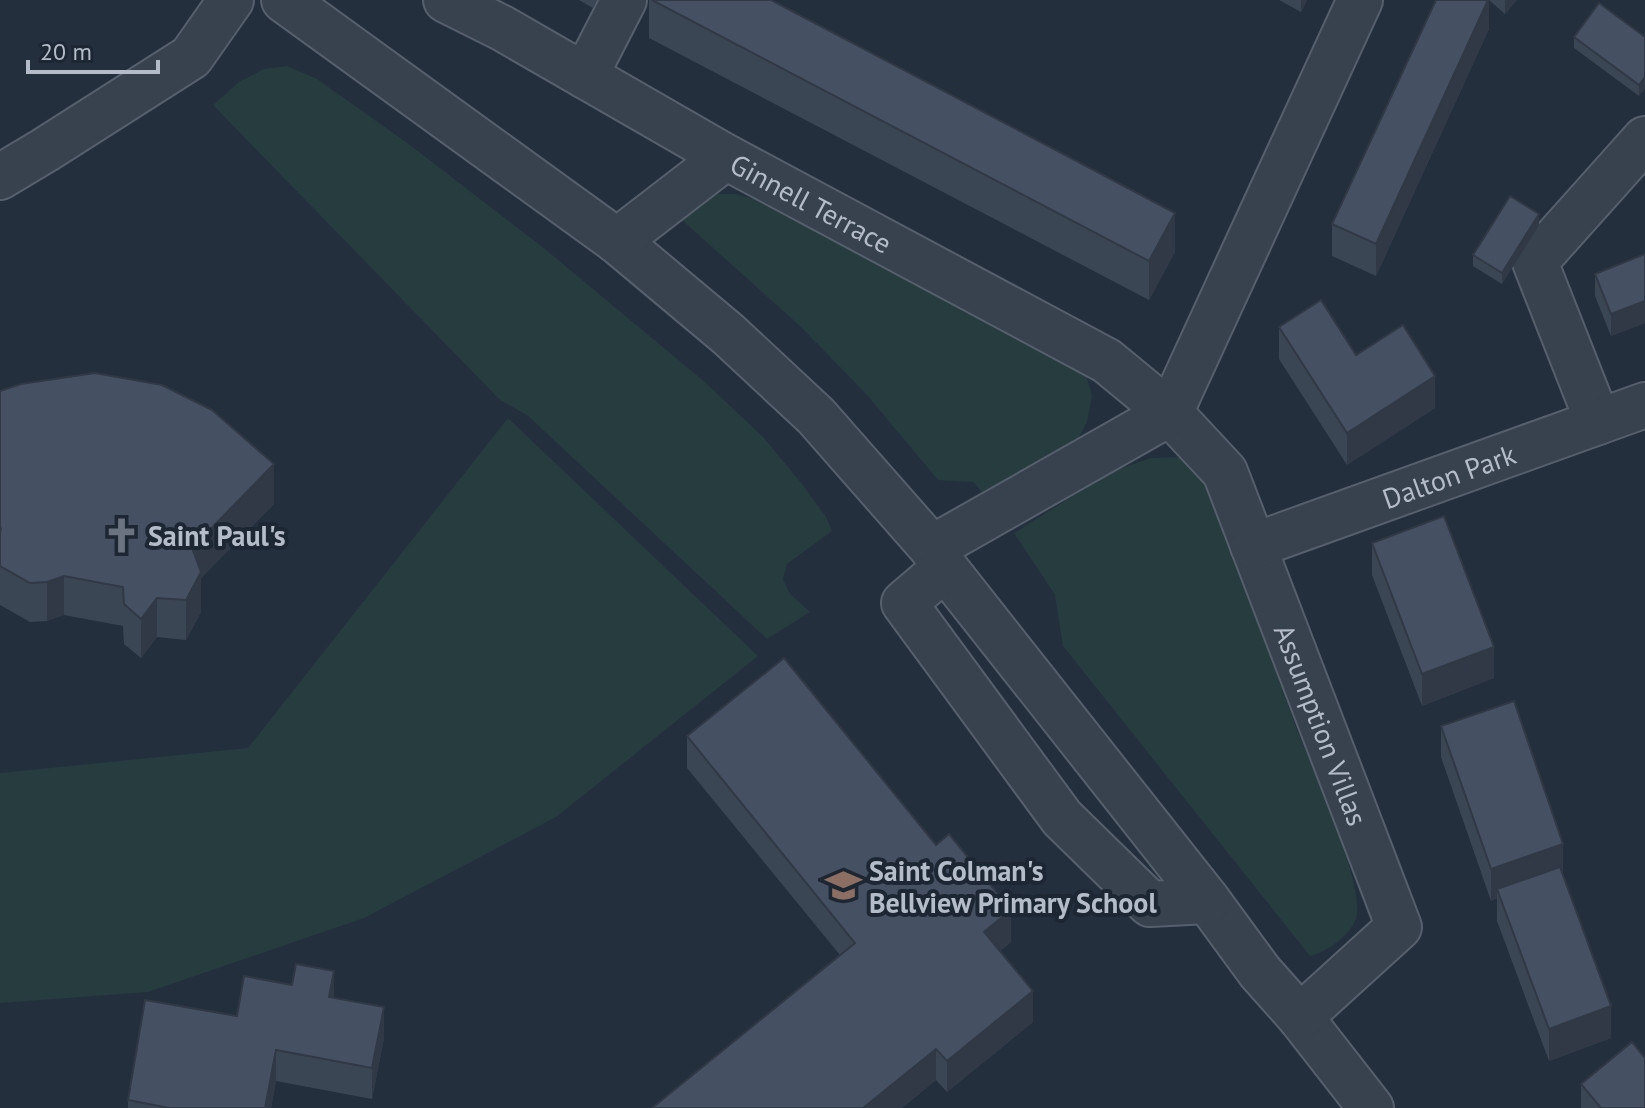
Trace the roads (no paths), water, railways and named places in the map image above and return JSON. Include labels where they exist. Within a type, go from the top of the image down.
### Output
[{"type":"street","points":[[0,177],[191,57],[231,0]]},
{"type":"street","points":[[284,0],[617,241],[728,334],[816,416],[939,558],[1208,901],[1260,972],[1300,1017],[1371,1108]]},
{"type":"street","name":"Ginnell Terrace","points":[[446,0],[502,28],[726,157],[1107,361],[1170,413]]},
{"type":"street","points":[[585,76],[624,0]]},
{"type":"street","points":[[1208,901],[1150,904],[1062,818],[904,603],[939,558],[1170,413],[1360,0]]},
{"type":"street","points":[[1598,422],[1535,262],[1645,139]]},
{"type":"street","points":[[617,241],[726,157]]},
{"type":"street","name":"Dalton Park","points":[[1253,546],[1645,405]]},
{"type":"street","name":"Assumption Villas","points":[[1170,413],[1225,472],[1399,927],[1300,1017]]},
{"type":"place","name":"Saint Paul's","points":[[122,535]]},
{"type":"place","name":"Saint Colman's Bellview Primary School","points":[[843,886]]}]
